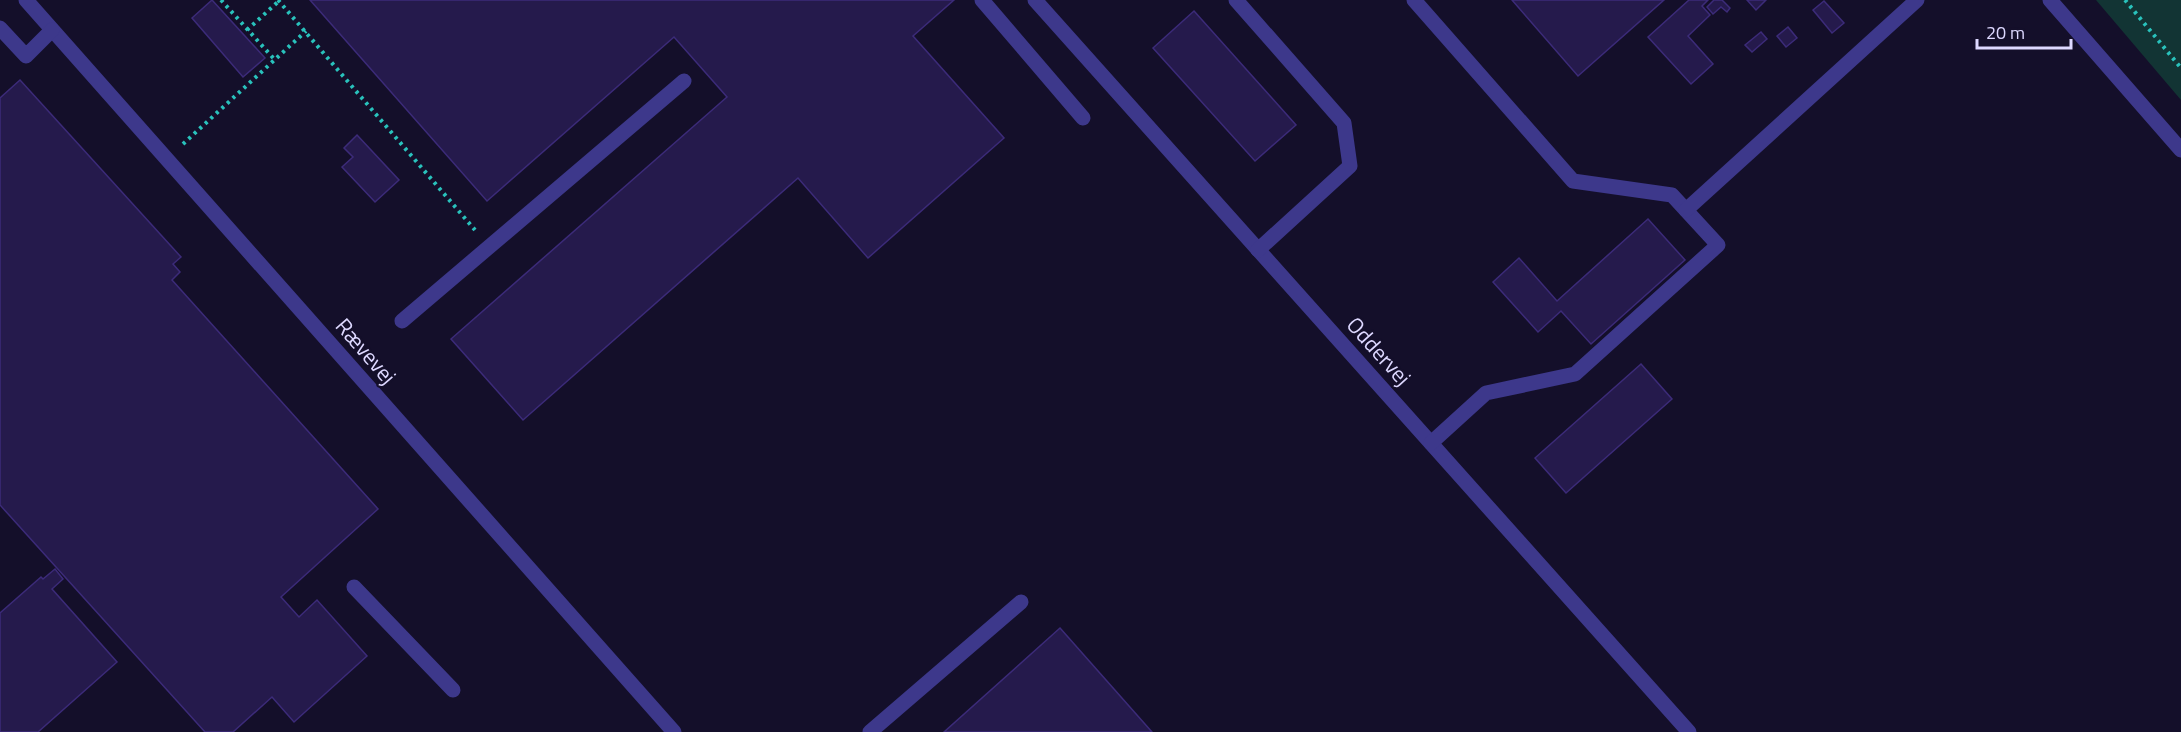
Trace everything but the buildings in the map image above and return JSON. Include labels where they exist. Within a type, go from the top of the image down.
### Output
[{"type":"street","name":"Rævevej","points":[[26,0],[674,732]]},
{"type":"street","points":[[982,0],[1083,118]]},
{"type":"street","name":"Oddervej","points":[[1035,0],[1689,732]]},
{"type":"street","points":[[1236,0],[1344,123],[1350,166],[1258,250]]},
{"type":"street","points":[[1414,0],[1573,181],[1672,195],[1718,245],[1575,374],[1486,393],[1431,443]]},
{"type":"street","points":[[1686,210],[1917,0]]},
{"type":"street","points":[[2050,0],[2181,150]]},
{"type":"street","points":[[0,28],[26,56],[52,30]]},
{"type":"street","points":[[402,321],[684,81]]},
{"type":"street","points":[[354,587],[453,690]]},
{"type":"street","points":[[870,732],[1021,602]]},
{"type":"path","points":[[221,0],[275,60]]},
{"type":"path","points":[[2125,0],[2181,68]]},
{"type":"path","points":[[247,30],[279,1],[490,246]]},
{"type":"path","points":[[166,159],[306,31]]},
{"type":"green space","points":[[2096,0],[2181,0],[2181,100]]}]
